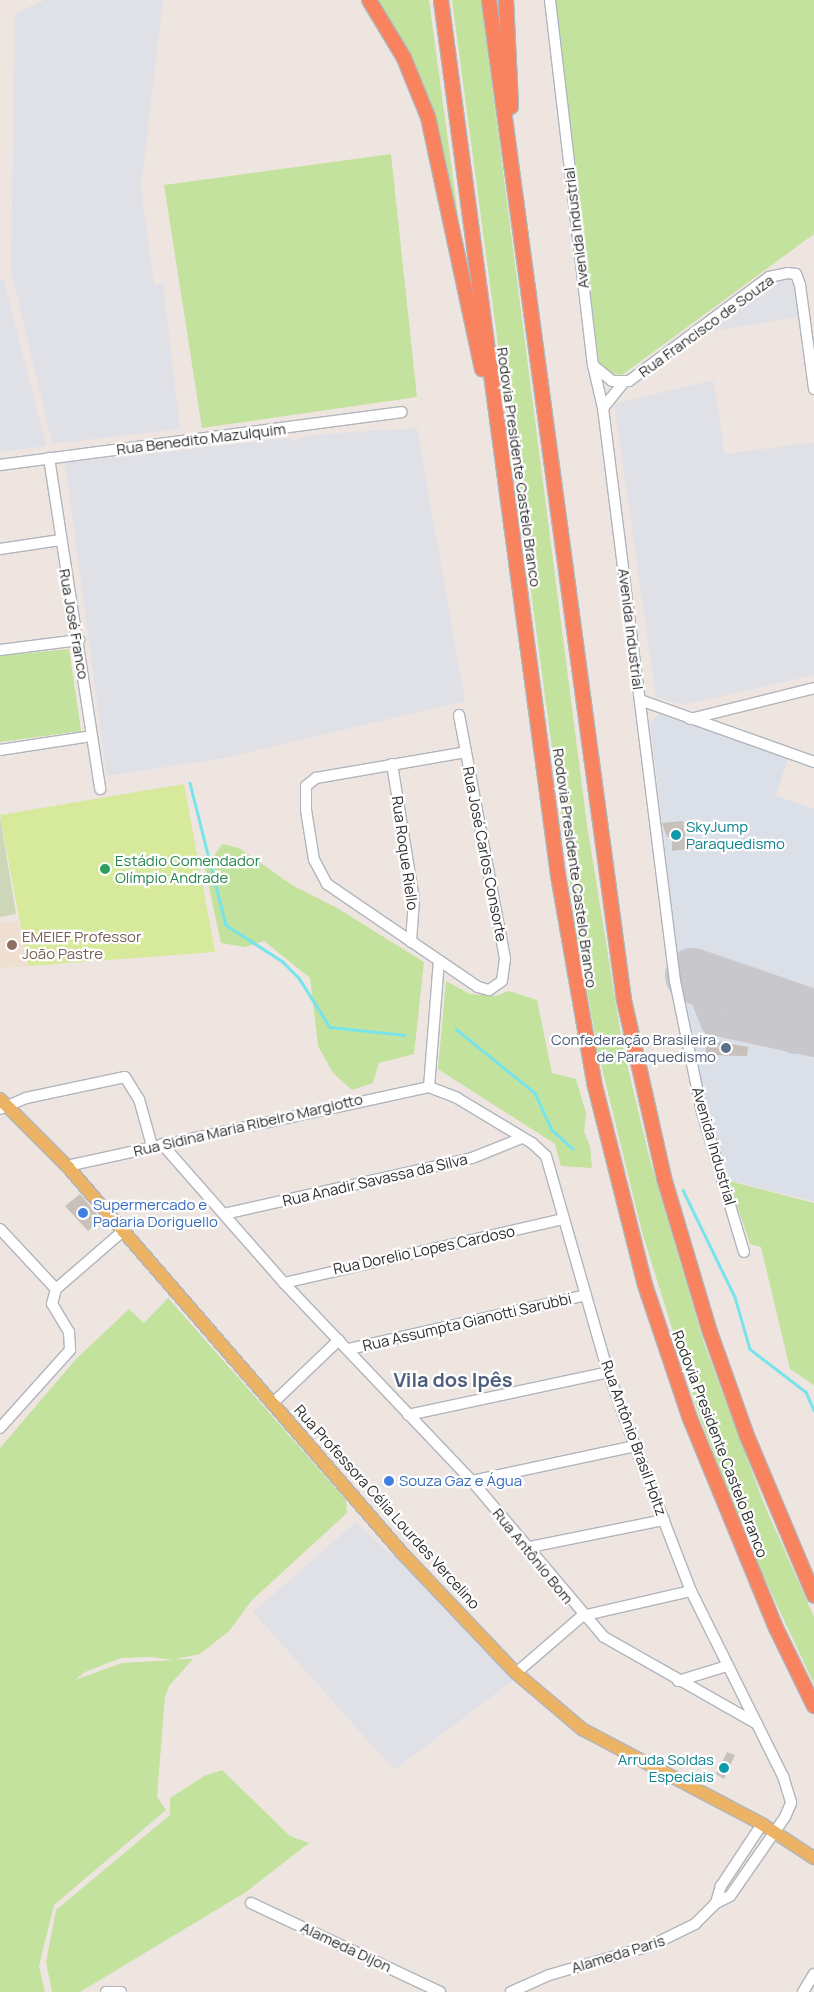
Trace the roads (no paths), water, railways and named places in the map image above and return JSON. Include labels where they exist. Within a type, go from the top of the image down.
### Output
[{"type":"highway","points":[[369,0],[404,58],[428,117],[501,453]]},
{"type":"highway","name":"Rodovia Presidente Castelo Branco","points":[[441,0],[560,885],[581,1020],[610,1150],[646,1285],[689,1416],[768,1611],[814,1706]]},
{"type":"highway","name":"Rodovia Presidente Castelo Branco","points":[[489,0],[604,873],[633,1046],[664,1178],[710,1332],[747,1436],[814,1595]]},
{"type":"highway","points":[[506,0],[516,200]]},
{"type":"main road","name":"Rua Professora Célia Lourdes Vercelino","points":[[2,1104],[67,1166],[402,1554],[516,1672],[582,1729],[762,1824],[814,1858]]},
{"type":"street","name":"Avenida Industrial","points":[[550,0],[593,365],[603,408],[675,981],[702,1112],[744,1252]]},
{"type":"street","name":"Rua Francisco de Souza","points":[[593,365],[608,378],[623,383],[662,360],[769,277],[784,272],[796,274],[814,389]]},
{"type":"street","points":[[603,408],[623,383]]},
{"type":"street","name":"Rua Benedito Mazulquim","points":[[0,465],[402,412]]},
{"type":"street","name":"Rua José Franco","points":[[49,458],[60,540],[79,640],[91,736],[100,789]]},
{"type":"street","points":[[0,549],[60,540]]},
{"type":"street","points":[[0,650],[79,640]]},
{"type":"street","points":[[689,719],[814,688]]},
{"type":"street","points":[[640,700],[814,762]]},
{"type":"street","name":"Rua José Carlos Consorte","points":[[439,962],[478,987],[493,988],[504,976],[505,959],[459,715]]},
{"type":"street","points":[[0,750],[91,736]]},
{"type":"street","points":[[429,1087],[439,962],[321,876],[313,852],[306,786],[316,778],[466,752]]},
{"type":"street","name":"Rua Roque Riello","points":[[392,764],[414,900],[411,942]]},
{"type":"street","points":[[2,1104],[113,1076],[125,1077],[139,1099],[157,1146]]},
{"type":"street","name":"Rua Antônio Brasil Holtz","points":[[429,1087],[448,1093],[522,1138],[546,1156],[608,1372],[635,1446],[692,1591],[790,1794],[789,1810],[773,1831]]},
{"type":"street","name":"Rua Sidina Maria Ribeiro Margiotto","points":[[67,1166],[429,1087]]},
{"type":"street","name":"Rua Anadir Savassa da Silva","points":[[224,1214],[472,1158],[522,1138]]},
{"type":"street","name":"Rua Antônio Bom","points":[[157,1146],[224,1214],[284,1283],[349,1349],[408,1415],[472,1481],[582,1616],[615,1646],[757,1724]]},
{"type":"street","name":"Rua Dorelio Lopes Cardoso","points":[[284,1283],[564,1219]]},
{"type":"street","points":[[0,1229],[56,1288]]},
{"type":"street","points":[[0,1428],[70,1350],[69,1332],[52,1304],[56,1288],[123,1231]]},
{"type":"street","name":"Rua Assumpta Gianotti Sarubbi","points":[[349,1349],[586,1295]]},
{"type":"street","points":[[273,1403],[339,1340]]},
{"type":"street","points":[[408,1415],[608,1372]]},
{"type":"street","points":[[472,1481],[635,1446]]},
{"type":"street","points":[[525,1548],[664,1520]]},
{"type":"street","points":[[516,1672],[582,1616],[692,1591]]},
{"type":"street","points":[[678,1681],[728,1666]]},
{"type":"street","name":"Alameda Paris","points":[[716,1903],[719,1890],[762,1824]]},
{"type":"street","name":"Alameda Paris","points":[[511,1992],[549,1975],[662,1942],[695,1924],[716,1903],[730,1896],[773,1831]]},
{"type":"street","name":"Alameda Dijon","points":[[251,1903],[440,1992]]},
{"type":"street","points":[[803,1992],[814,1974]]},
{"type":"waterway","points":[[190,783],[226,925],[282,961],[299,978],[330,1027],[405,1035]]},
{"type":"waterway","points":[[456,1029],[535,1093],[552,1130],[573,1149]]},
{"type":"waterway","points":[[683,1190],[735,1297],[750,1349],[806,1392],[814,1410]]},
{"type":"place","name":"SkyJump Paraquedismo","points":[[676,835]]},
{"type":"place","name":"Estádio Comendador Olímpio Andrade","points":[[105,869]]},
{"type":"place","name":"EMEIEF Professor João Pastre","points":[[12,945]]},
{"type":"place","name":"Confederação Brasileira de Paraquedismo","points":[[726,1048]]},
{"type":"place","name":"Supermercado e Padaria Doriguello","points":[[83,1213]]},
{"type":"place","name":"Souza Gaz e Água","points":[[389,1481]]},
{"type":"place","name":"Arruda Soldas Especiais","points":[[724,1768]]},
{"type":"district","name":"Vila dos Ipês","points":[[453,1379]]}]
